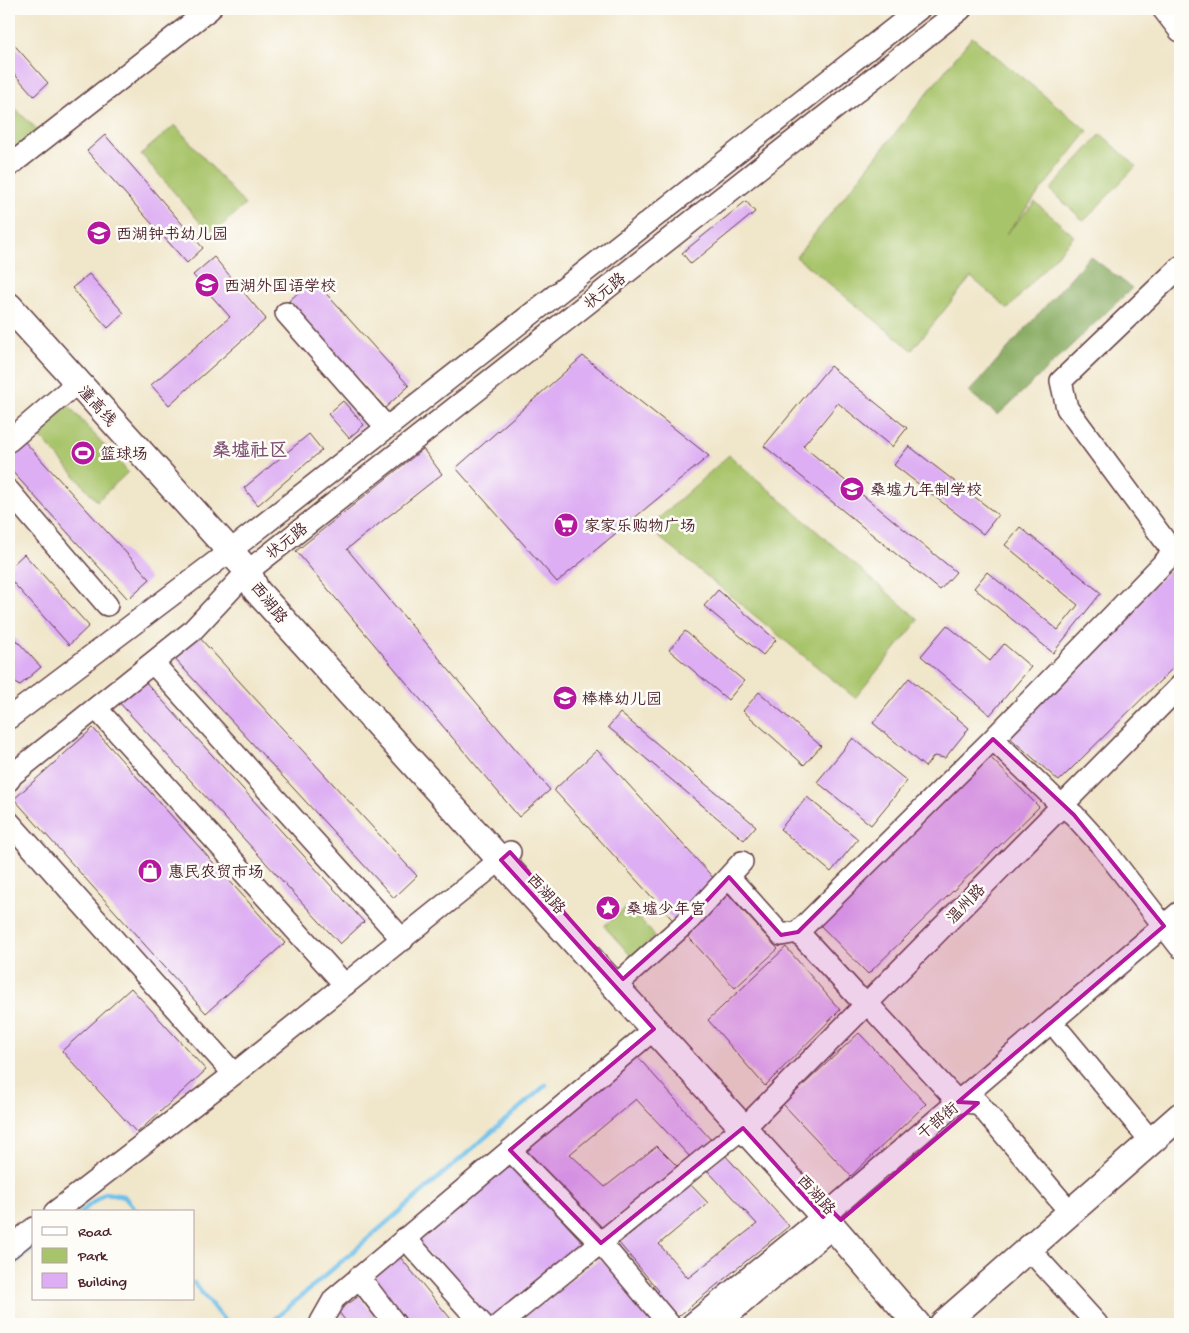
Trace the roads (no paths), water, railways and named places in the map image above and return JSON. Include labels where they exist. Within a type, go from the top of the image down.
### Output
[{"type":"main road","name":"潼高线","points":[[9,306],[248,571]]},
{"type":"main road","name":"西湖路","points":[[248,571],[266,580],[654,1029],[747,1124]]},
{"type":"main road","name":"西湖路","points":[[506,856],[623,979],[747,1124],[832,1219],[933,1324]]},
{"type":"main road","points":[[943,1324],[1180,1116]]},
{"type":"main road","points":[[964,1324],[1180,1134]]},
{"type":"main road","name":"西湖路","points":[[832,1219],[917,1324]]},
{"type":"street","points":[[9,166],[210,9]]},
{"type":"street","name":"状元路","points":[[9,718],[230,551],[919,9]]},
{"type":"street","name":"状元路","points":[[9,780],[12,775],[191,632],[248,571],[961,9]]},
{"type":"street","points":[[1163,9],[1180,31]]},
{"type":"street","points":[[623,979],[689,920],[735,870],[780,936],[798,932],[993,739],[1177,550],[1067,408],[1061,381],[1180,267]]},
{"type":"street","points":[[286,313],[387,428]]},
{"type":"street","points":[[9,441],[78,382]]},
{"type":"street","points":[[9,492],[107,605]]},
{"type":"street","points":[[153,663],[402,940]]},
{"type":"street","name":"温州路","points":[[500,1324],[747,1124],[1180,686]]},
{"type":"street","points":[[96,708],[345,984]]},
{"type":"street","points":[[993,739],[1061,805],[1074,814],[1175,930]]},
{"type":"street","points":[[9,822],[234,1074]]},
{"type":"street","points":[[58,1210],[234,1074],[506,856]]},
{"type":"street","name":"干部街","points":[[968,1102],[1060,1032],[1175,930]]},
{"type":"street","name":"干部街","points":[[718,1324],[832,1219],[968,1102],[1175,930]]},
{"type":"street","points":[[798,932],[856,995],[867,1003],[968,1102],[1070,1212]]},
{"type":"street","points":[[304,1324],[654,1029]]},
{"type":"street","points":[[1060,1032],[1152,1141]]},
{"type":"street","points":[[510,1150],[601,1243],[669,1324]]},
{"type":"street","name":"干部街","points":[[692,1324],[832,1219]]},
{"type":"street","points":[[9,1248],[32,1230]]},
{"type":"street","points":[[405,1238],[482,1324]]},
{"type":"street","points":[[1038,1259],[1097,1324]]},
{"type":"street","points":[[360,1277],[395,1324]]},
{"type":"street","points":[[321,1324],[334,1298]]},
{"type":"waterway","points":[[269,1324],[546,1085]]},
{"type":"waterway","points":[[84,1210],[105,1193],[124,1196],[135,1210]]},
{"type":"waterway","points":[[9,1267],[32,1250]]},
{"type":"waterway","points":[[195,1284],[227,1324]]},
{"type":"place","name":"西湖钟书幼儿园","points":[[99,233]]},
{"type":"place","name":"西湖外国语学校","points":[[207,285]]},
{"type":"place","name":"篮球场","points":[[83,453]]},
{"type":"place","name":"桑墟九年制学校","points":[[852,489]]},
{"type":"place","name":"家家乐购物广场","points":[[566,525]]},
{"type":"place","name":"棒棒幼儿园","points":[[565,698]]},
{"type":"place","name":"惠民农贸市场","points":[[150,871]]},
{"type":"place","name":"桑墟少年宫","points":[[608,908]]},
{"type":"district","name":"桑墟社区","points":[[250,449]]}]
